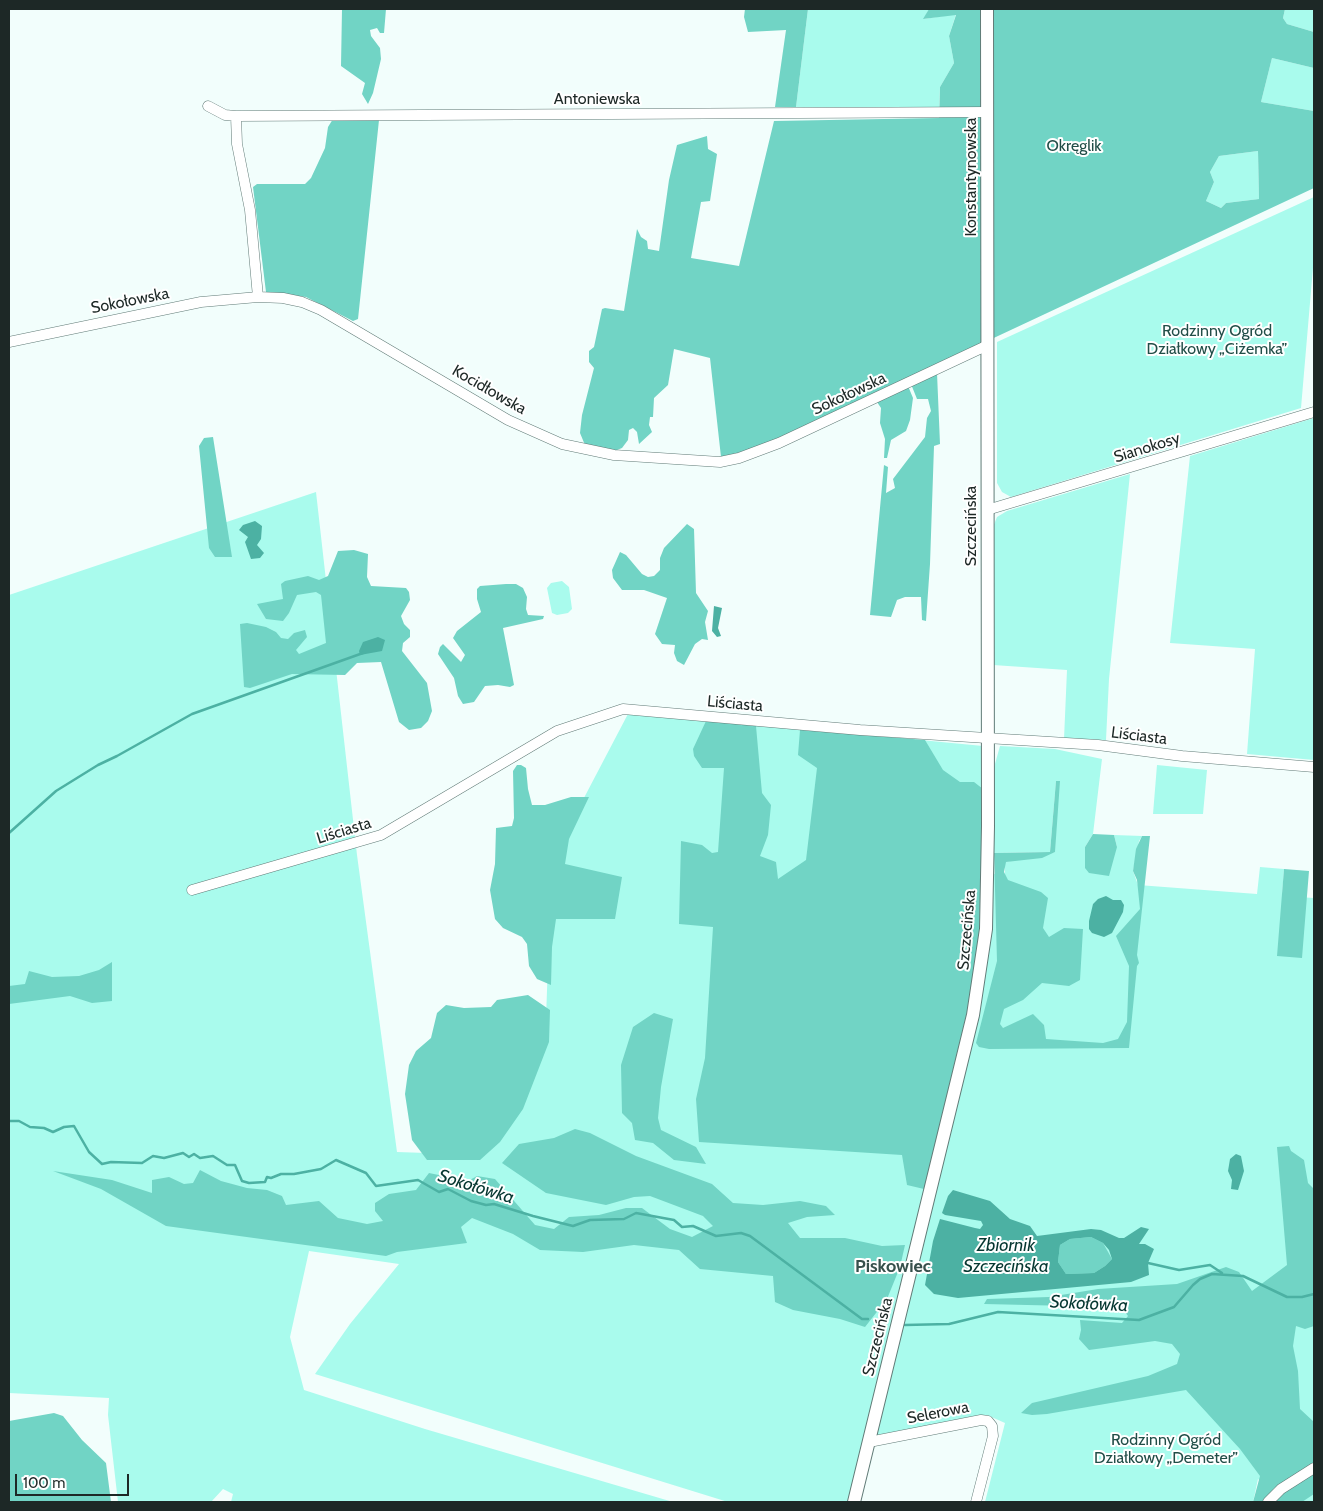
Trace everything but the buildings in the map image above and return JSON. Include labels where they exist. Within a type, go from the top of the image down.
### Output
[{"type":"main road","name":"Konstantynowska","points":[[987,9],[988,345]]},
{"type":"main road","name":"Szczecińska","points":[[854,1502],[966,1045],[980,974],[987,902],[988,345]]},
{"type":"street","name":"Antoniewska","points":[[208,106],[225,115],[236,116],[988,112]]},
{"type":"street","points":[[236,116],[237,144],[248,190],[258,297]]},
{"type":"street","name":"Sokołowska","points":[[9,342],[201,302],[258,297]]},
{"type":"street","name":"Kocidłowska","points":[[258,297],[282,298],[308,304],[386,347],[508,420],[562,444],[614,455],[720,462]]},
{"type":"street","name":"Sokołowska","points":[[720,462],[739,458],[779,443],[988,345]]},
{"type":"street","name":"Sianokosy","points":[[988,510],[1314,412]]},
{"type":"street","name":"Liściasta","points":[[192,890],[381,835],[556,731],[623,709],[988,739],[1098,746],[1182,756],[1314,767]]},
{"type":"street","name":"Selerowa","points":[[869,1442],[981,1420],[988,1421],[992,1426],[993,1436],[976,1502]]},
{"type":"street","points":[[1268,1502],[1281,1489],[1314,1468]]},
{"type":"green space","points":[[342,9],[386,9],[384,33],[380,33],[377,28],[370,30],[371,36],[380,48],[381,59],[373,93],[368,104],[362,94],[365,83],[341,66]]},
{"type":"green space","points":[[745,9],[808,9],[796,107],[775,107],[786,30],[748,32],[744,17]]},
{"type":"green space","points":[[808,9],[929,9],[924,19],[956,14],[949,36],[954,63],[940,87],[939,107],[796,107]]},
{"type":"green space","name":"Okręglik","points":[[929,9],[1285,9],[1283,18],[1287,24],[1314,32],[1314,68],[1272,58],[1261,102],[1314,111],[1314,188],[793,432],[746,451],[721,457],[710,358],[674,349],[668,385],[654,398],[653,417],[650,417],[649,425],[652,432],[639,444],[637,432],[633,428],[629,430],[628,440],[622,448],[612,452],[585,445],[580,433],[582,415],[594,368],[589,362],[589,351],[594,347],[602,309],[624,311],[637,229],[641,237],[647,241],[648,249],[659,251],[669,180],[677,145],[707,136],[708,149],[717,154],[710,201],[701,202],[691,258],[739,266],[774,121],[939,118],[940,87],[954,63],[949,36],[956,15],[923,19]],"holes":[[[1258,151],[1259,199],[1226,203],[1221,208],[1206,201],[1214,182],[1210,172],[1219,156]]]},
{"type":"green space","points":[[1285,9],[1314,9],[1314,32],[1287,24],[1283,18]]},
{"type":"green space","points":[[1272,58],[1314,68],[1314,111],[1261,102]]},
{"type":"green space","points":[[333,119],[379,120],[358,319],[353,321],[306,297],[266,292],[253,187],[257,184],[305,184],[311,178],[325,148],[328,127]]},
{"type":"green space","points":[[1258,151],[1259,199],[1226,203],[1221,208],[1206,201],[1214,182],[1210,172],[1219,156]]},
{"type":"green space","name":"Rodzinny Ogród Działkowy „Ciżemka”","points":[[1314,197],[1314,256],[1301,408],[1011,497],[1002,492],[997,483],[997,342]]},
{"type":"green space","points":[[937,373],[940,444],[934,446],[926,621],[922,620],[921,597],[905,597],[897,600],[891,617],[870,615],[884,465],[888,467],[886,493],[895,488],[893,479],[925,437],[927,418],[931,411],[928,399],[917,399],[911,384]]},
{"type":"green space","points":[[908,386],[913,398],[910,420],[906,431],[891,440],[887,458],[884,458],[885,439],[880,423],[881,408],[877,402]]},
{"type":"green space","points":[[1314,418],[1314,760],[1247,754],[1255,649],[1170,643],[1190,456]]},
{"type":"green space","points":[[213,437],[232,557],[215,557],[209,548],[199,446],[204,438]]},
{"type":"green space","points":[[1130,474],[1109,679],[1106,740],[1064,739],[1067,670],[993,665],[993,527],[997,517],[1007,511]]},
{"type":"green space","name":"Rodzinny Ogród Działkowy „Demeter”","points":[[316,492],[357,855],[397,1152],[485,1155],[545,1047],[549,934],[564,836],[629,712],[983,746],[984,873],[1005,875],[1005,862],[1055,852],[1056,781],[1050,852],[994,853],[993,771],[1000,746],[1055,749],[1102,759],[1093,834],[1085,847],[1117,847],[1114,835],[1142,836],[1139,841],[1133,871],[1138,885],[1257,894],[1260,867],[1284,869],[1282,896],[1314,898],[1314,1502],[1279,1502],[1258,1479],[1253,1502],[985,1502],[1005,1423],[987,1415],[866,1440],[850,1502],[728,1502],[315,1374],[350,1324],[399,1264],[309,1251],[290,1337],[304,1390],[425,1429],[673,1502],[231,1502],[233,1494],[223,1489],[211,1502],[118,1502],[108,1415],[109,1398],[9,1393],[9,595]]},
{"type":"green space","points":[[687,524],[694,529],[696,593],[708,611],[705,622],[708,640],[702,639],[695,644],[684,665],[677,661],[674,653],[675,645],[662,644],[655,634],[667,598],[644,590],[622,590],[613,578],[612,570],[620,552],[626,555],[642,574],[648,577],[654,576],[660,570],[660,558],[664,548]]},
{"type":"green space","points":[[354,550],[368,554],[367,577],[371,586],[406,588],[409,592],[410,600],[401,616],[404,624],[410,630],[410,637],[403,643],[402,651],[427,683],[432,711],[428,721],[421,728],[409,730],[399,722],[381,662],[357,663],[345,675],[292,674],[250,688],[244,687],[240,624],[247,623],[266,627],[276,632],[281,638],[288,639],[294,633],[305,630],[307,637],[296,650],[299,654],[326,643],[321,595],[316,592],[297,595],[283,621],[266,619],[257,604],[283,599],[281,584],[285,581],[308,576],[319,580],[328,576],[338,551]]},
{"type":"green space","points":[[562,581],[569,587],[572,609],[568,613],[557,615],[552,613],[547,588],[551,583]]},
{"type":"green space","points":[[516,584],[523,588],[527,597],[526,609],[528,615],[544,616],[543,619],[503,628],[514,685],[510,687],[498,685],[485,686],[474,702],[463,704],[458,696],[454,678],[438,654],[440,647],[443,644],[461,662],[465,655],[453,638],[457,631],[481,612],[477,599],[477,589],[480,586]]},
{"type":"green space","points":[[706,721],[756,726],[762,793],[771,805],[768,835],[760,856],[776,862],[778,879],[806,860],[817,768],[798,755],[800,730],[925,740],[943,770],[960,782],[974,782],[983,789],[979,937],[973,987],[924,1189],[907,1185],[902,1155],[699,1142],[696,1099],[705,1058],[713,927],[679,924],[681,841],[702,845],[712,853],[718,852],[724,768],[702,768],[694,756],[693,749]]},
{"type":"green space","points":[[517,765],[526,768],[532,805],[545,805],[571,797],[589,797],[569,839],[565,864],[622,877],[615,919],[556,919],[552,947],[551,985],[537,979],[529,966],[527,944],[522,937],[503,928],[495,919],[490,890],[495,864],[496,828],[512,826],[514,818],[513,771]]},
{"type":"green space","points":[[1157,765],[1207,770],[1203,814],[1153,814]]},
{"type":"green space","points":[[1056,781],[1060,781],[1055,852],[1042,858],[1006,862],[1004,872],[1008,880],[1041,892],[1048,898],[1043,928],[1049,937],[1064,928],[1083,929],[1080,980],[1069,986],[1042,983],[1023,1000],[1004,1009],[1000,1024],[1003,1028],[1033,1014],[1044,1025],[1046,1039],[1103,1043],[1118,1039],[1127,1022],[1129,966],[1116,936],[1140,909],[1137,880],[1133,871],[1136,849],[1142,836],[1150,836],[1137,955],[1139,963],[1137,966],[1129,1048],[989,1049],[979,1047],[976,1043],[997,961],[994,853],[1050,852]]},
{"type":"green space","points":[[1093,834],[1114,835],[1117,847],[1109,876],[1089,873],[1085,868],[1085,847]]},
{"type":"green space","points":[[1284,869],[1309,871],[1302,958],[1277,956]]},
{"type":"green space","points":[[112,962],[112,1001],[92,1003],[70,996],[9,1004],[9,986],[25,984],[29,971],[52,977],[79,976],[99,970]]},
{"type":"green space","points":[[528,995],[550,1010],[549,1042],[523,1109],[500,1142],[480,1160],[427,1160],[412,1140],[405,1094],[409,1065],[416,1051],[431,1038],[437,1013],[446,1005],[464,1008],[491,1007],[497,1000]]},
{"type":"green space","points":[[654,1013],[673,1019],[661,1087],[658,1118],[661,1130],[696,1147],[706,1164],[674,1160],[653,1143],[635,1140],[632,1123],[622,1113],[621,1065],[633,1027]]},
{"type":"green space","points":[[575,1129],[590,1133],[636,1156],[712,1184],[733,1203],[763,1205],[800,1201],[826,1206],[835,1215],[807,1217],[788,1223],[800,1238],[845,1238],[882,1246],[905,1245],[900,1267],[887,1299],[865,1327],[840,1319],[793,1310],[775,1302],[773,1276],[700,1269],[679,1250],[634,1245],[583,1252],[540,1250],[513,1234],[472,1218],[461,1227],[467,1243],[397,1252],[386,1256],[166,1226],[101,1189],[53,1171],[112,1180],[152,1193],[152,1180],[169,1177],[184,1184],[193,1183],[200,1170],[221,1181],[247,1188],[267,1190],[282,1196],[286,1205],[319,1201],[338,1218],[367,1224],[383,1221],[375,1211],[375,1203],[389,1194],[416,1190],[429,1173],[468,1181],[477,1176],[495,1179],[535,1225],[554,1229],[569,1217],[599,1215],[626,1208],[642,1208],[670,1229],[692,1237],[713,1226],[703,1216],[650,1196],[634,1197],[606,1205],[546,1193],[502,1163],[519,1144],[554,1138]]},
{"type":"green space","points":[[1289,1146],[1291,1151],[1304,1160],[1308,1183],[1314,1189],[1314,1326],[1305,1329],[1296,1326],[1293,1346],[1298,1371],[1300,1409],[1314,1422],[1314,1463],[1274,1488],[1266,1498],[1272,1502],[1253,1502],[1260,1476],[1240,1449],[1186,1390],[1047,1414],[1032,1415],[1021,1413],[1032,1403],[1148,1376],[1177,1364],[1180,1354],[1172,1344],[1155,1341],[1089,1350],[1079,1339],[1081,1330],[1080,1320],[1122,1323],[1128,1316],[1125,1312],[1111,1311],[1101,1300],[1071,1306],[984,1304],[987,1299],[1049,1297],[1098,1289],[1177,1284],[1226,1267],[1239,1272],[1252,1291],[1287,1265],[1277,1147]]},
{"type":"green space","points":[[1091,1237],[1103,1243],[1112,1259],[1094,1273],[1066,1274],[1058,1262],[1060,1245],[1070,1239]]},
{"type":"green space","points":[[54,1413],[63,1416],[82,1440],[106,1463],[111,1502],[9,1502],[9,1421]]},
{"type":"green space","points":[[1314,1472],[1314,1494],[1302,1502],[1273,1502],[1283,1491]]},
{"type":"water","points":[[255,521],[262,526],[261,539],[257,545],[264,553],[260,558],[251,559],[245,542],[248,537],[239,530],[243,525]]},
{"type":"water","points":[[714,606],[722,608],[718,628],[721,636],[717,637],[712,631]]},
{"type":"water","points":[[378,637],[385,640],[382,651],[360,655],[359,651],[363,642]]},
{"type":"water","points":[[1106,896],[1113,900],[1121,900],[1124,905],[1123,912],[1112,933],[1104,937],[1092,933],[1089,929],[1089,921],[1093,904],[1098,899]]},
{"type":"water","points":[[1236,1154],[1241,1156],[1244,1171],[1238,1190],[1231,1189],[1232,1180],[1228,1171],[1230,1159]]},
{"type":"water","name":"Zbiornik Szczecińska","points":[[953,1190],[990,1201],[1010,1219],[1030,1226],[1037,1236],[1091,1229],[1101,1230],[1119,1238],[1124,1238],[1141,1227],[1149,1229],[1139,1244],[1145,1244],[1154,1249],[1148,1263],[1149,1275],[1131,1282],[958,1298],[934,1294],[925,1285],[933,1241],[940,1219],[980,1229],[983,1225],[981,1221],[942,1213],[948,1196]],"holes":[[[1091,1237],[1103,1243],[1109,1250],[1112,1259],[1094,1273],[1066,1274],[1058,1262],[1060,1245],[1070,1239]]]},
{"type":"waterway","points":[[9,833],[56,791],[98,765],[192,714],[363,653]]},
{"type":"waterway","name":"Sokołówka","points":[[9,1121],[19,1121],[30,1127],[44,1128],[53,1132],[64,1127],[74,1126],[89,1152],[102,1164],[111,1162],[142,1163],[153,1156],[164,1158],[183,1153],[189,1157],[194,1154],[200,1158],[213,1156],[227,1165],[235,1165],[242,1181],[249,1183],[265,1182],[267,1177],[271,1178],[281,1174],[294,1174],[321,1169],[336,1160],[366,1173],[376,1186],[418,1180],[439,1192],[448,1189],[471,1201],[486,1205],[494,1204],[573,1226],[590,1220],[624,1219],[636,1213],[674,1220],[682,1227],[693,1226],[716,1236],[741,1233],[750,1236],[862,1319],[868,1319]]},
{"type":"waterway","points":[[1148,1263],[1179,1270],[1210,1265],[1222,1273]]},
{"type":"waterway","name":"Sokołówka","points":[[905,1325],[949,1324],[998,1312],[1139,1320],[1174,1307],[1193,1285],[1200,1279],[1212,1274],[1243,1276],[1287,1297],[1302,1297],[1314,1294]]},
{"type":"district","name":"Piskowiec","points":[[893,1267]]}]
